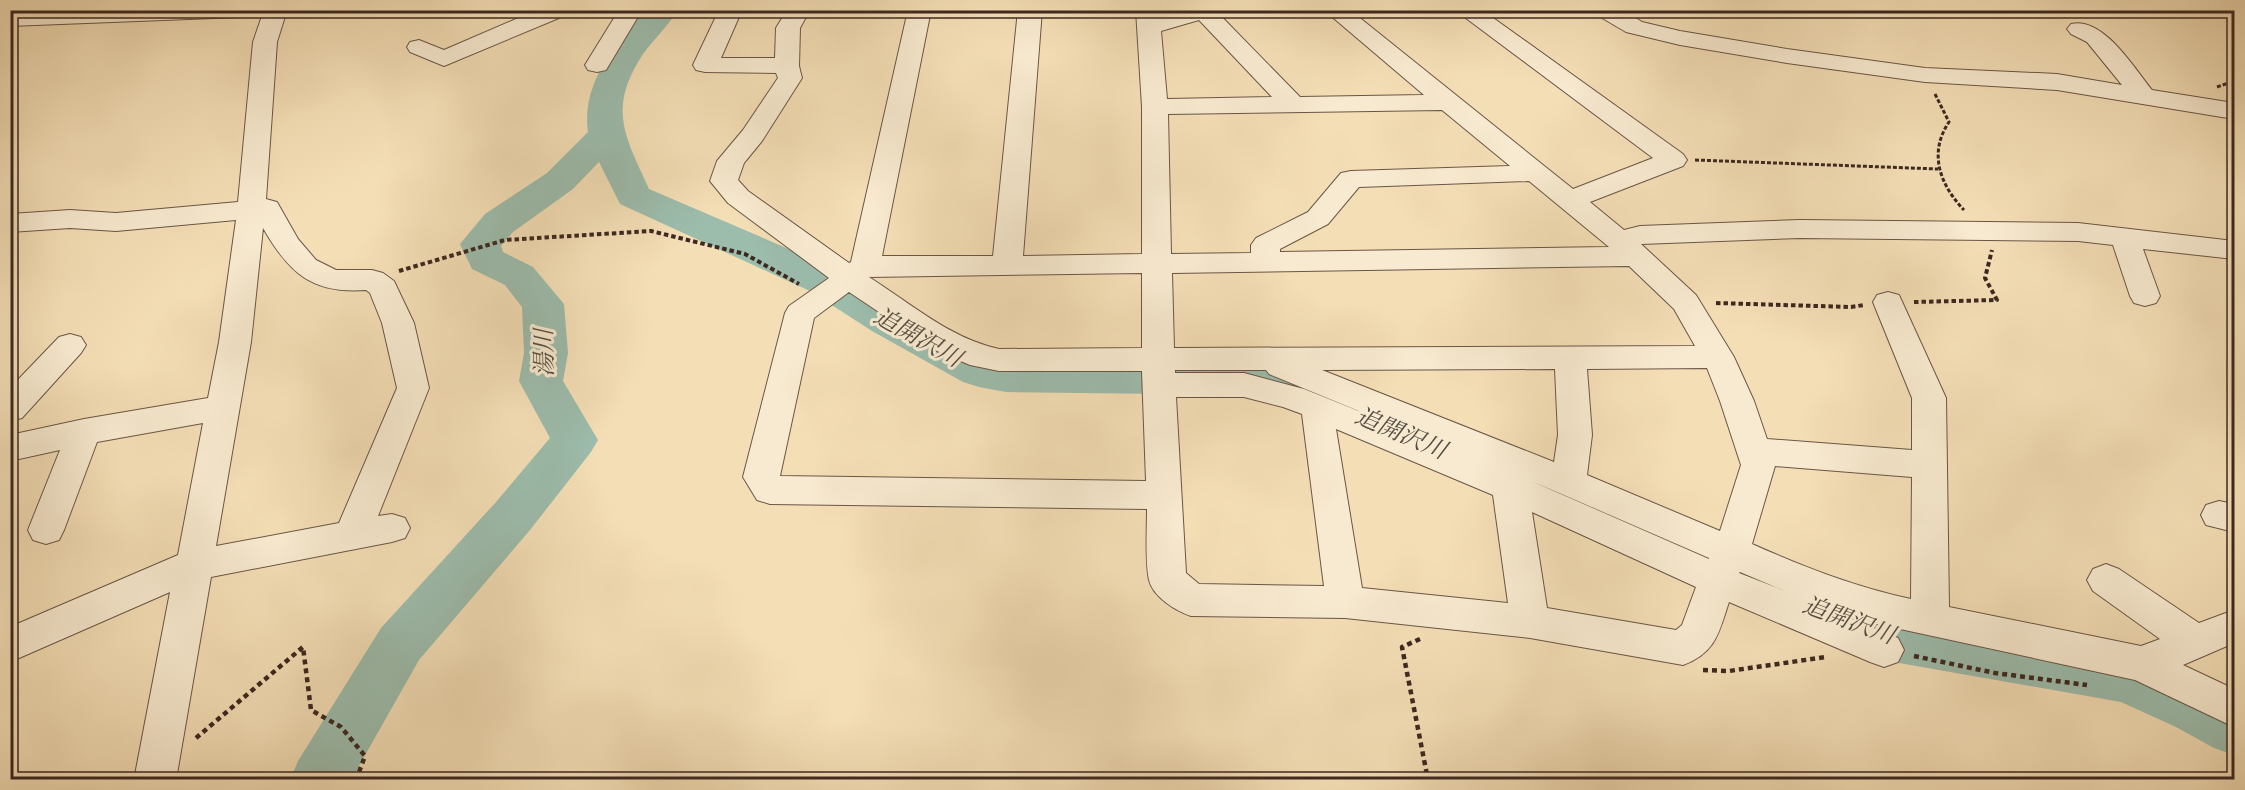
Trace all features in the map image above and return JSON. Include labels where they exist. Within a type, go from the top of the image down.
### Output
[{"type":"street","points":[[10,18],[240,10]]},
{"type":"street","points":[[155,780],[235,342],[251,209],[265,42],[276,10]]},
{"type":"street","points":[[419,47],[444,59],[558,10]]},
{"type":"street","points":[[597,65],[631,10]]},
{"type":"street","points":[[731,10],[705,65],[787,66]]},
{"type":"street","points":[[799,10],[788,28],[787,66],[790,78],[753,135],[731,161],[724,181],[738,197],[840,283],[970,354],[999,360],[1158,372],[1268,390],[1318,408],[1510,487],[1723,566],[1818,589],[1877,608],[1930,617],[2142,664],[2235,709]]},
{"type":"street","points":[[840,283],[920,10]]},
{"type":"street","points":[[1007,266],[1030,10]]},
{"type":"street","points":[[1293,104],[1206,11],[1149,19],[1155,107],[1158,372],[1168,580],[1191,600],[1345,602],[1530,622],[1683,648],[1698,635],[1758,465],[1755,451],[1718,357],[1685,302],[1626,248],[1335,10]]},
{"type":"street","points":[[1466,10],[1673,160]]},
{"type":"street","points":[[1605,10],[1634,27],[1680,38],[1925,75],[2057,82],[2235,111]]},
{"type":"street","points":[[2079,29],[2095,37],[2144,96]]},
{"type":"street","points":[[1155,107],[1446,102]]},
{"type":"street","points":[[1570,200],[1673,160]]},
{"type":"street","points":[[1266,263],[1266,245],[1318,218],[1351,179],[1535,173]]},
{"type":"street","points":[[10,223],[70,219],[116,222],[267,208],[288,250],[319,277],[351,283],[372,280],[383,288],[398,323],[413,388],[352,535]]},
{"type":"street","points":[[1164,495],[770,490],[761,477],[800,313],[840,283],[1007,266],[1266,263],[1626,248],[1640,235],[1800,229],[2078,232],[2235,250]]},
{"type":"street","points":[[2124,236],[2145,296]]},
{"type":"street","points":[[1888,302],[1929,398],[1930,617]]},
{"type":"street","points":[[10,409],[70,345]]},
{"type":"street","points":[[1569,482],[1575,435],[1570,357]]},
{"type":"street","points":[[1158,372],[1264,360],[1718,357]]},
{"type":"street","points":[[1264,360],[1569,482],[1884,650]]},
{"type":"street","points":[[10,448],[84,432],[222,408]]},
{"type":"street","points":[[1318,408],[1320,437],[1345,602]]},
{"type":"street","points":[[46,530],[84,432]]},
{"type":"street","points":[[1755,451],[1929,465]]},
{"type":"street","points":[[1510,487],[1530,622]]},
{"type":"street","points":[[10,645],[193,565],[392,528]]},
{"type":"street","points":[[2106,580],[2196,642]]},
{"type":"street","points":[[2142,664],[2234,626]]},
{"type":"path","points":[[1925,75],[1949,122],[1939,137],[1938,169],[1958,204],[1989,231]]},
{"type":"path","points":[[1673,160],[1938,169]]},
{"type":"path","points":[[372,280],[505,240],[651,231],[745,254],[840,283]]},
{"type":"path","points":[[1422,638],[1402,647],[1428,780]]},
{"type":"path","points":[[193,740],[303,647],[311,710],[341,727],[365,756],[356,780]]},
{"type":"path","points":[[1884,650],[1995,673],[2096,686]]},
{"type":"path","points":[[1700,670],[1729,671],[1829,657]]},
{"type":"waterway","name":"湯川","points":[[607,134],[604,118],[605,101],[610,84],[618,67],[663,10]]},
{"type":"waterway","name":"湯川","points":[[319,780],[400,644],[513,516],[575,440],[541,381],[546,353],[543,304],[519,276],[486,260],[480,244],[499,223],[560,181],[607,134]]},
{"type":"waterway","name":"追開沢川","points":[[607,134],[633,196],[825,281],[887,321],[979,371],[1006,376],[1164,378],[1226,374],[1272,379],[1350,409]]},
{"type":"waterway","name":"追開沢川","points":[[1841,619],[1899,640],[2127,679],[2196,709],[2234,730]]}]
